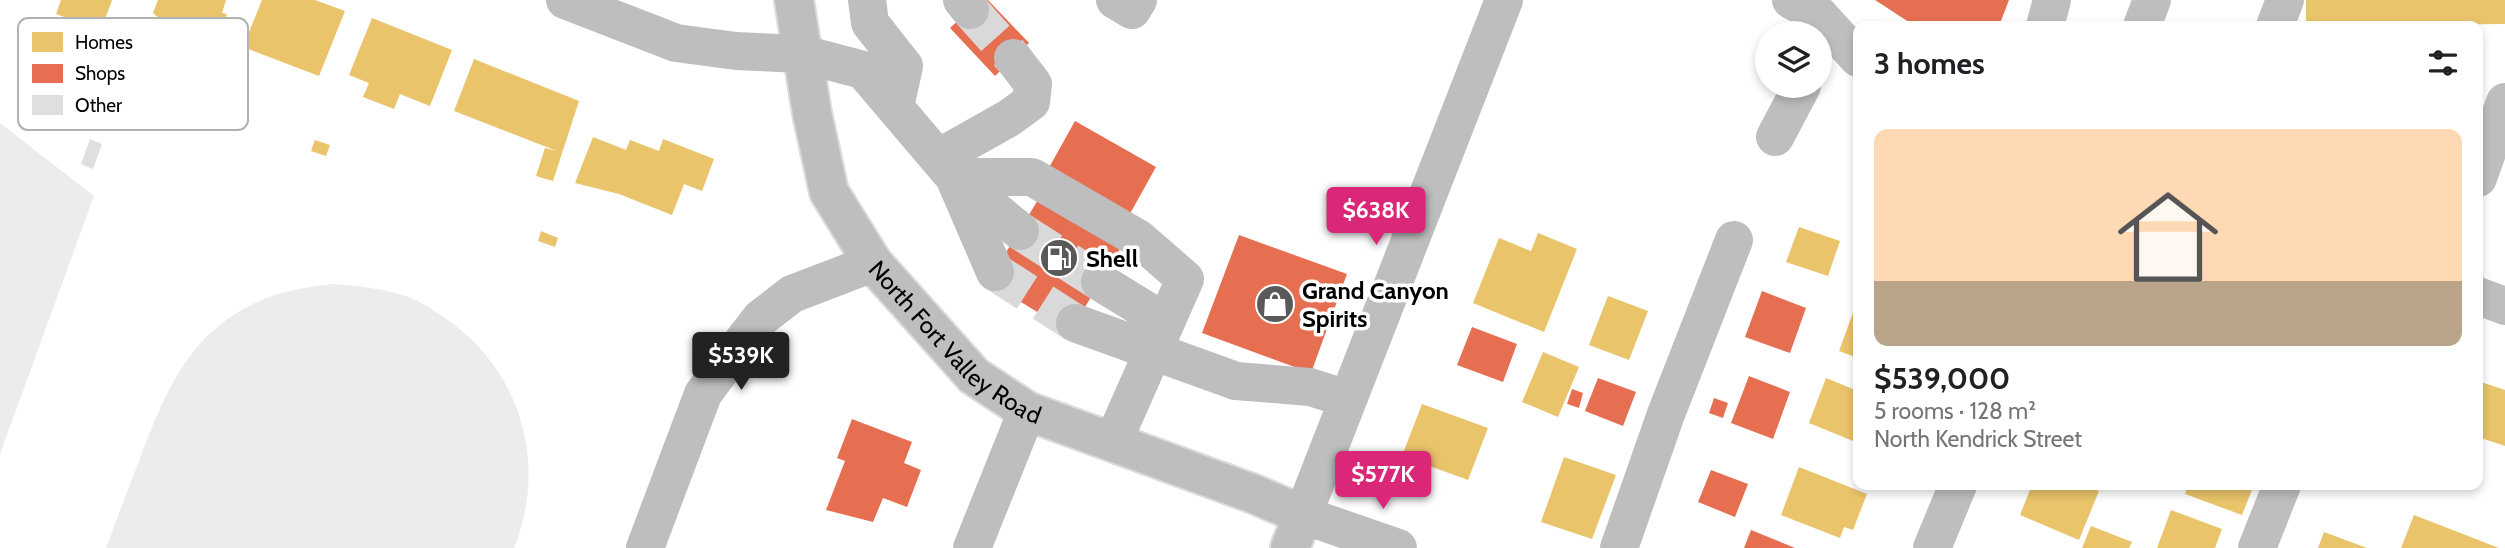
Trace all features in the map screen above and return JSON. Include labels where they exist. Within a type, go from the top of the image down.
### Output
[{"type":"street","points":[[565,0],[676,43],[736,51],[802,54],[863,70],[946,167],[1020,231]]},
{"type":"street","name":"North Fort Valley Road","points":[[794,0],[812,113],[829,192],[873,263],[974,376],[1027,411],[1254,494],[1296,531],[1398,548]]},
{"type":"street","points":[[867,0],[870,23],[904,66],[895,107]]},
{"type":"street","points":[[1115,0],[1132,10],[1138,0]]},
{"type":"street","points":[[1296,531],[1504,0]]},
{"type":"street","points":[[1791,0],[1819,15],[1821,21]]},
{"type":"street","points":[[2046,21],[2052,0]]},
{"type":"street","points":[[2144,21],[2152,0]]},
{"type":"street","points":[[2278,21],[2285,0]]},
{"type":"street","points":[[1832,43],[1853,55]]},
{"type":"street","points":[[946,167],[1031,102],[1033,84],[1013,58]]},
{"type":"street","points":[[1775,138],[1796,98]]},
{"type":"street","points":[[2483,164],[2505,102]]},
{"type":"street","points":[[946,167],[995,272]]},
{"type":"street","points":[[946,167],[1032,177],[1139,239],[1185,279],[1113,442]]},
{"type":"street","points":[[1619,548],[1734,240]]},
{"type":"street","points":[[645,548],[704,394],[761,318],[792,294],[873,263]]},
{"type":"street","points":[[1100,282],[1160,336],[1236,380],[1310,387],[1348,399]]},
{"type":"street","points":[[2483,298],[2505,306]]},
{"type":"street","points":[[1075,323],[1160,336]]},
{"type":"street","points":[[972,548],[1027,411]]},
{"type":"street","points":[[1932,548],[1956,490]]},
{"type":"street","points":[[2257,548],[2280,490]]},
{"type":"shaded area","points":[[0,123],[94,196],[0,454]]},
{"type":"shaded area","points":[[332,284],[387,291],[418,301],[452,323],[476,345],[496,369],[512,396],[528,455],[524,517],[514,548],[106,548],[162,405],[186,362],[201,343],[239,311],[264,299],[289,291]]},
{"type":"building: Homes","points":[[61,0],[112,0],[105,18],[67,18],[56,14]]},
{"type":"building: Homes","points":[[158,0],[226,0],[222,13],[227,14],[225,18],[159,18],[153,13]]},
{"type":"building: Homes","points":[[262,0],[315,0],[345,11],[319,76],[248,49],[248,35]]},
{"type":"building: Homes","points":[[2306,0],[2505,0],[2505,24],[2483,24],[2483,21],[2306,21]]},
{"type":"building: Homes","points":[[372,18],[452,50],[430,106],[400,94],[394,109],[363,97],[369,83],[349,75]]},
{"type":"building: Homes","points":[[474,59],[579,101],[553,181],[536,176],[545,148],[557,151],[454,111]]},
{"type":"building: Homes","points":[[593,137],[626,150],[630,140],[659,151],[663,139],[714,159],[702,191],[684,184],[672,215],[619,194],[575,183]]},
{"type":"building: Homes","points":[[315,140],[330,145],[326,156],[311,151]]},
{"type":"building: Homes","points":[[1799,227],[1840,241],[1828,276],[1786,262]]},
{"type":"building: Homes","points":[[541,231],[558,238],[555,247],[538,241]]},
{"type":"building: Homes","points":[[1538,233],[1577,249],[1544,332],[1473,303],[1499,238],[1531,251]]},
{"type":"building: Homes","points":[[1608,296],[1648,311],[1629,360],[1589,345]]},
{"type":"building: Homes","points":[[1853,313],[1853,356],[1839,351]]},
{"type":"building: Homes","points":[[1543,352],[1579,367],[1558,417],[1522,402]]},
{"type":"building: Homes","points":[[1826,378],[1853,389],[1853,441],[1809,423]]},
{"type":"building: Homes","points":[[2483,383],[2505,390],[2505,446],[2483,439]]},
{"type":"building: Homes","points":[[1422,404],[1488,428],[1468,480],[1402,456]]},
{"type":"building: Homes","points":[[1564,457],[1616,475],[1592,539],[1541,522]]},
{"type":"building: Homes","points":[[1799,467],[1867,494],[1853,530],[1844,527],[1840,538],[1781,515]]},
{"type":"building: Homes","points":[[2030,490],[2099,491],[2079,540],[2020,515]]},
{"type":"building: Homes","points":[[2186,490],[2252,490],[2242,515],[2185,494]]},
{"type":"building: Homes","points":[[2171,510],[2222,529],[2215,548],[2157,548]]},
{"type":"building: Homes","points":[[2414,515],[2499,548],[2401,548]]},
{"type":"building: Homes","points":[[2091,526],[2132,542],[2129,548],[2082,548]]},
{"type":"building: Homes","points":[[2324,532],[2367,548],[2318,548]]},
{"type":"building: Shops","points":[[980,0],[988,0],[1029,43],[995,76],[950,28]]},
{"type":"building: Shops","points":[[1875,0],[2009,0],[2001,21],[1907,21]]},
{"type":"building: Shops","points":[[1075,121],[1156,167],[1127,219],[1046,173]]},
{"type":"building: Shops","name":"Shell","points":[[1041,195],[1123,244],[1070,332],[988,282]]},
{"type":"building: Shops","name":"Grand Canyon Spirits","points":[[1239,235],[1347,274],[1311,373],[1202,333]]},
{"type":"building: Shops","points":[[1762,291],[1806,308],[1790,353],[1745,337]]},
{"type":"building: Shops","points":[[1472,327],[1517,344],[1503,382],[1457,365]]},
{"type":"building: Shops","points":[[1749,376],[1790,392],[1773,439],[1731,423]]},
{"type":"building: Shops","points":[[1598,378],[1636,392],[1623,426],[1585,411]]},
{"type":"building: Shops","points":[[1572,389],[1583,393],[1579,408],[1567,404]]},
{"type":"building: Shops","points":[[1714,398],[1728,403],[1723,418],[1709,413]]},
{"type":"building: Shops","points":[[852,419],[912,442],[904,463],[921,470],[907,507],[883,498],[873,522],[826,510],[845,461],[837,458]]},
{"type":"building: Shops","points":[[1711,470],[1748,484],[1735,517],[1698,502]]},
{"type":"building: Shops","points":[[1751,530],[1795,548],[1744,548]]},
{"type":"building: Other","points":[[90,139],[102,144],[93,169],[81,164]]},
{"type":"tunnel","points":[[970,10],[1013,58]]},
{"type":"tunnel","points":[[1020,231],[1100,282]]},
{"type":"tunnel","points":[[995,272],[1075,323]]},
{"type":"place","name":"Shell","points":[[1059,258]]},
{"type":"place","name":"Grand Canyon Spirits","points":[[1275,304]]}]
